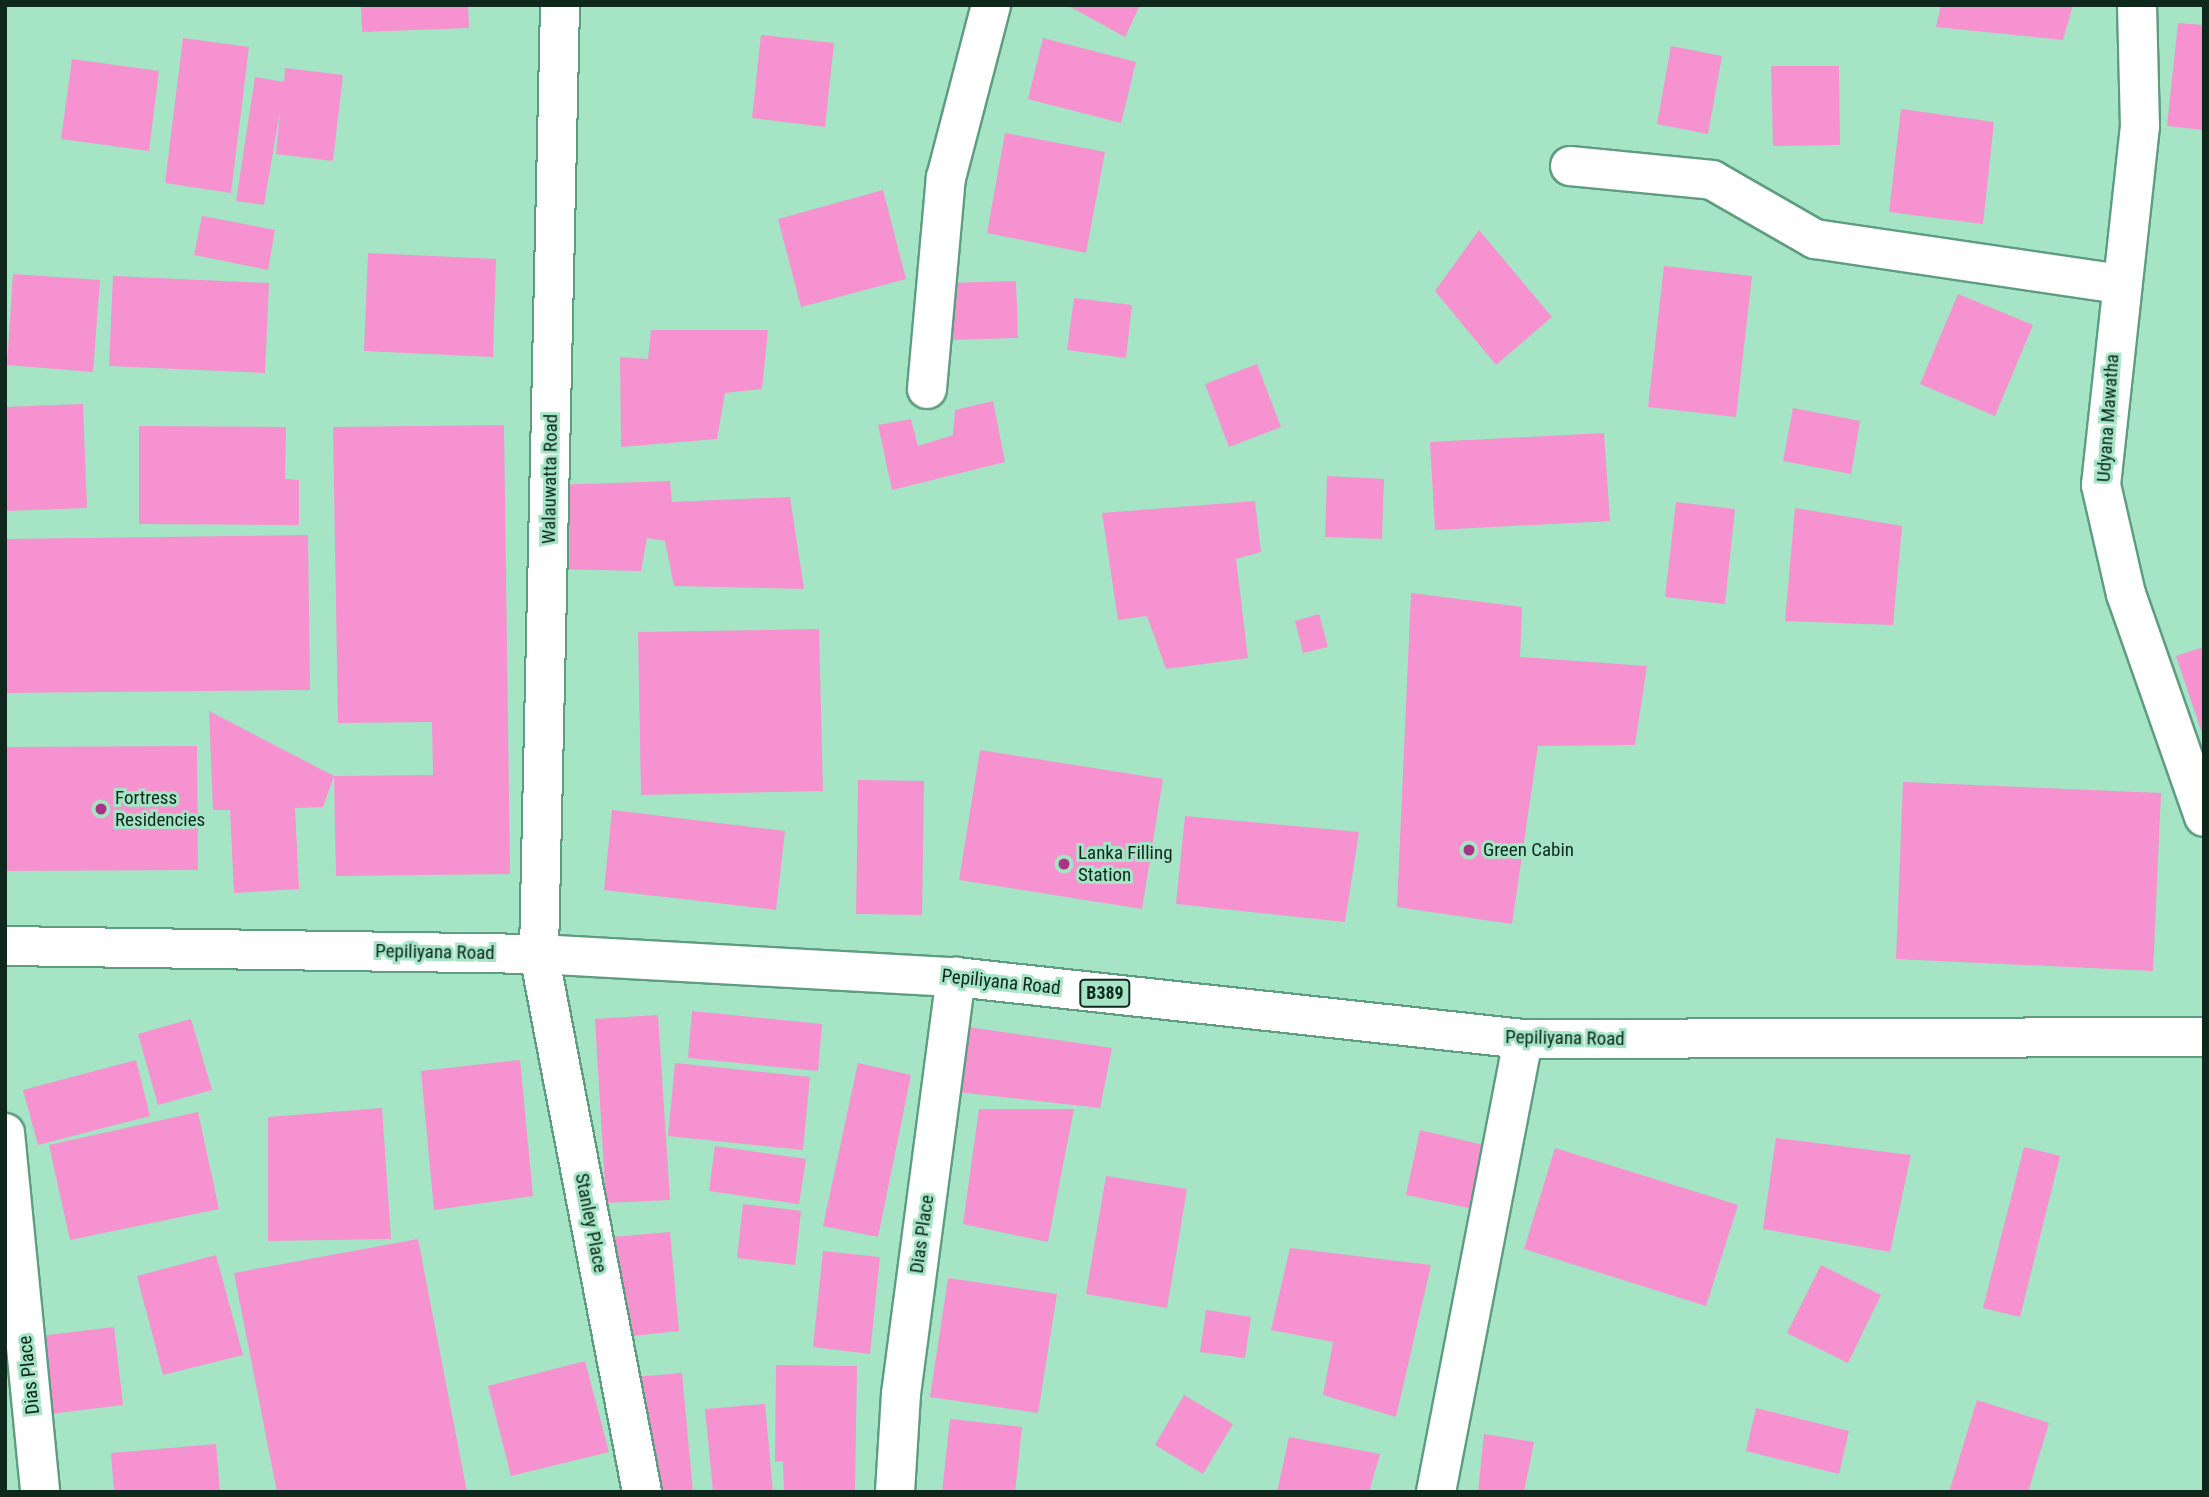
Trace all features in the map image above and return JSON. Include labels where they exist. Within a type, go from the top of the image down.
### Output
[{"type":"street","name":"Walauwatta Road","points":[[540,954],[560,5]]},
{"type":"street","points":[[927,389],[946,178],[991,5]]},
{"type":"street","name":"Udyana Mawatha","points":[[2137,5],[2140,126],[2119,284],[2101,485],[2126,594],[2204,817]]},
{"type":"street","points":[[1570,166],[1712,180],[1815,239],[2119,284]]},
{"type":"street","name":"Pepiliyana Road","points":[[5,946],[540,954],[956,977],[1523,1039],[2204,1037]]},
{"type":"street","name":"Stanley Place","points":[[540,954],[642,1492]]},
{"type":"street","name":"Dias Place","points":[[895,1492],[901,1394],[956,977]]},
{"type":"street","points":[[1436,1492],[1523,1039]]},
{"type":"street","name":"Dias Place","points":[[5,1133],[40,1492]]},
{"type":"building","points":[[361,5],[468,5],[469,28],[362,32]]},
{"type":"building","points":[[1067,5],[1140,5],[1125,37]]},
{"type":"building","points":[[1941,5],[2073,5],[2063,40],[1936,27]]},
{"type":"building","points":[[2178,23],[2204,25],[2204,130],[2167,126]]},
{"type":"building","points":[[761,35],[834,43],[825,127],[752,118]]},
{"type":"building","points":[[183,38],[249,47],[231,193],[165,183]]},
{"type":"building","points":[[1043,38],[1136,62],[1121,123],[1028,99]]},
{"type":"building","points":[[1671,46],[1722,56],[1708,134],[1657,124]]},
{"type":"building","points":[[72,59],[159,71],[149,151],[61,139]]},
{"type":"building","points":[[1771,66],[1839,66],[1840,145],[1773,146]]},
{"type":"building","points":[[285,68],[343,75],[333,161],[276,154],[280,111],[264,205],[236,201],[255,77],[284,82]]},
{"type":"building","points":[[1901,109],[1994,122],[1983,224],[1889,212]]},
{"type":"building","points":[[1005,133],[1105,152],[1086,253],[987,233]]},
{"type":"building","points":[[883,190],[906,279],[801,307],[778,219]]},
{"type":"building","points":[[202,216],[275,230],[268,270],[194,255]]},
{"type":"building","points":[[1479,230],[1552,317],[1496,365],[1435,291]]},
{"type":"building","points":[[368,253],[496,259],[493,357],[364,351]]},
{"type":"building","points":[[1664,266],[1752,276],[1736,417],[1648,407]]},
{"type":"building","points":[[13,274],[100,280],[93,372],[7,365]]},
{"type":"building","points":[[113,276],[269,283],[265,373],[109,366]]},
{"type":"building","points":[[1016,281],[1018,338],[947,340],[946,283]]},
{"type":"building","points":[[1958,294],[2033,325],[1995,416],[1920,384]]},
{"type":"building","points":[[1074,298],[1132,305],[1126,358],[1067,350]]},
{"type":"building","points":[[651,330],[768,330],[762,389],[725,393],[717,439],[621,447],[620,357],[648,359]]},
{"type":"building","points":[[1257,364],[1281,427],[1229,447],[1205,384]]},
{"type":"building","points":[[993,401],[1005,462],[892,490],[878,425],[911,419],[918,446],[953,435],[955,410]]},
{"type":"building","points":[[83,404],[87,508],[5,511],[5,407]]},
{"type":"building","points":[[1793,408],[1860,421],[1851,474],[1783,461]]},
{"type":"building","points":[[504,425],[510,874],[336,876],[334,776],[433,775],[432,722],[338,723],[333,427]]},
{"type":"building","points":[[139,426],[286,427],[285,479],[299,480],[299,525],[139,524]]},
{"type":"building","points":[[1604,433],[1610,521],[1435,530],[1430,442]]},
{"type":"building","points":[[1327,476],[1384,479],[1382,539],[1325,537]]},
{"type":"building","points":[[670,481],[672,502],[790,497],[804,589],[674,586],[665,541],[647,538],[641,571],[552,569],[554,485]]},
{"type":"building","points":[[1255,501],[1261,552],[1236,559],[1248,658],[1166,669],[1147,616],[1118,620],[1102,513]]},
{"type":"building","points":[[1676,502],[1735,509],[1725,604],[1665,597]]},
{"type":"building","points":[[1795,508],[1902,526],[1893,625],[1785,621]]},
{"type":"building","points":[[308,535],[310,690],[5,693],[5,539]]},
{"type":"building","points":[[1411,593],[1522,607],[1520,657],[1647,666],[1635,745],[1538,746],[1512,924],[1397,907]]},
{"type":"building","points":[[1319,614],[1328,647],[1303,653],[1295,621]]},
{"type":"building","points":[[819,629],[823,791],[641,795],[638,632]]},
{"type":"building","points":[[2204,647],[2204,736],[2203,736],[2176,656]]},
{"type":"building","points":[[209,711],[334,776],[323,807],[295,808],[299,889],[234,893],[230,810],[213,810]]},
{"type":"building","name":"Fortress Residencies","points":[[197,746],[198,870],[5,871],[5,747]]},
{"type":"building","points":[[980,750],[1163,779],[1142,909],[959,880]]},
{"type":"building","points":[[858,780],[924,781],[922,915],[856,914]]},
{"type":"building","points":[[1903,782],[2161,793],[2153,971],[1896,959]]},
{"type":"building","points":[[612,810],[785,831],[776,910],[604,890]]},
{"type":"building","points":[[1185,816],[1359,832],[1345,922],[1176,904]]},
{"type":"building","points":[[692,1011],[822,1024],[818,1071],[688,1058]]},
{"type":"building","points":[[658,1015],[670,1200],[606,1203],[595,1019]]},
{"type":"building","points":[[191,1019],[212,1090],[158,1105],[138,1034]]},
{"type":"building","points":[[961,1026],[1112,1048],[1100,1108],[948,1091]]},
{"type":"building","points":[[136,1060],[150,1116],[38,1145],[23,1090]]},
{"type":"building","points":[[520,1060],[533,1196],[434,1210],[421,1071]]},
{"type":"building","points":[[675,1063],[810,1077],[803,1150],[668,1136]]},
{"type":"building","points":[[858,1063],[911,1075],[878,1237],[823,1226]]},
{"type":"building","points":[[382,1108],[391,1239],[268,1241],[268,1117]]},
{"type":"building","points":[[979,1109],[1074,1109],[1048,1242],[963,1224]]},
{"type":"building","points":[[198,1112],[219,1209],[70,1240],[49,1145]]},
{"type":"building","points":[[1420,1130],[1496,1148],[1483,1211],[1406,1195]]},
{"type":"building","points":[[1776,1138],[1911,1155],[1890,1252],[1763,1229]]},
{"type":"building","points":[[715,1146],[806,1159],[799,1204],[709,1191]]},
{"type":"building","points":[[2024,1147],[2060,1156],[2020,1317],[1983,1308]]},
{"type":"building","points":[[1555,1148],[1738,1205],[1706,1306],[1524,1249]]},
{"type":"building","points":[[1106,1176],[1187,1189],[1167,1308],[1086,1294]]},
{"type":"building","points":[[743,1204],[801,1211],[795,1265],[737,1258]]},
{"type":"building","points":[[670,1232],[679,1331],[623,1337],[613,1237]]},
{"type":"building","points":[[418,1239],[467,1492],[277,1492],[234,1273]]},
{"type":"building","points":[[1290,1248],[1431,1265],[1396,1417],[1323,1395],[1333,1342],[1271,1330]]},
{"type":"building","points":[[823,1251],[880,1257],[870,1354],[813,1347]]},
{"type":"building","points":[[216,1255],[243,1355],[163,1375],[137,1276]]},
{"type":"building","points":[[1821,1265],[1881,1295],[1848,1363],[1787,1333]]},
{"type":"building","points":[[948,1278],[1057,1294],[1038,1413],[930,1397]]},
{"type":"building","points":[[1206,1310],[1251,1317],[1245,1358],[1200,1352]]},
{"type":"building","points":[[114,1327],[123,1405],[50,1414],[40,1336]]},
{"type":"building","points":[[585,1361],[609,1452],[511,1476],[488,1386]]},
{"type":"building","points":[[776,1365],[857,1366],[855,1492],[784,1492],[783,1461],[775,1462]]},
{"type":"building","points":[[682,1373],[693,1492],[645,1492],[634,1377]]},
{"type":"building","points":[[1184,1395],[1233,1424],[1203,1474],[1155,1445]]},
{"type":"building","points":[[1977,1400],[2049,1423],[2028,1492],[1949,1492]]},
{"type":"building","points":[[765,1404],[773,1492],[713,1492],[705,1409]]},
{"type":"building","points":[[1756,1408],[1849,1431],[1839,1474],[1746,1451]]},
{"type":"building","points":[[950,1419],[1022,1427],[1015,1492],[942,1492]]},
{"type":"building","points":[[1484,1434],[1534,1442],[1524,1492],[1478,1492]]},
{"type":"building","points":[[1289,1437],[1380,1454],[1369,1492],[1277,1492]]},
{"type":"building","points":[[216,1444],[220,1492],[114,1492],[111,1453]]},
{"type":"place","name":"Fortress Residencies","points":[[101,809]]},
{"type":"place","name":"Green Cabin","points":[[1469,850]]},
{"type":"place","name":"Lanka Filling Station","points":[[1064,864]]}]
